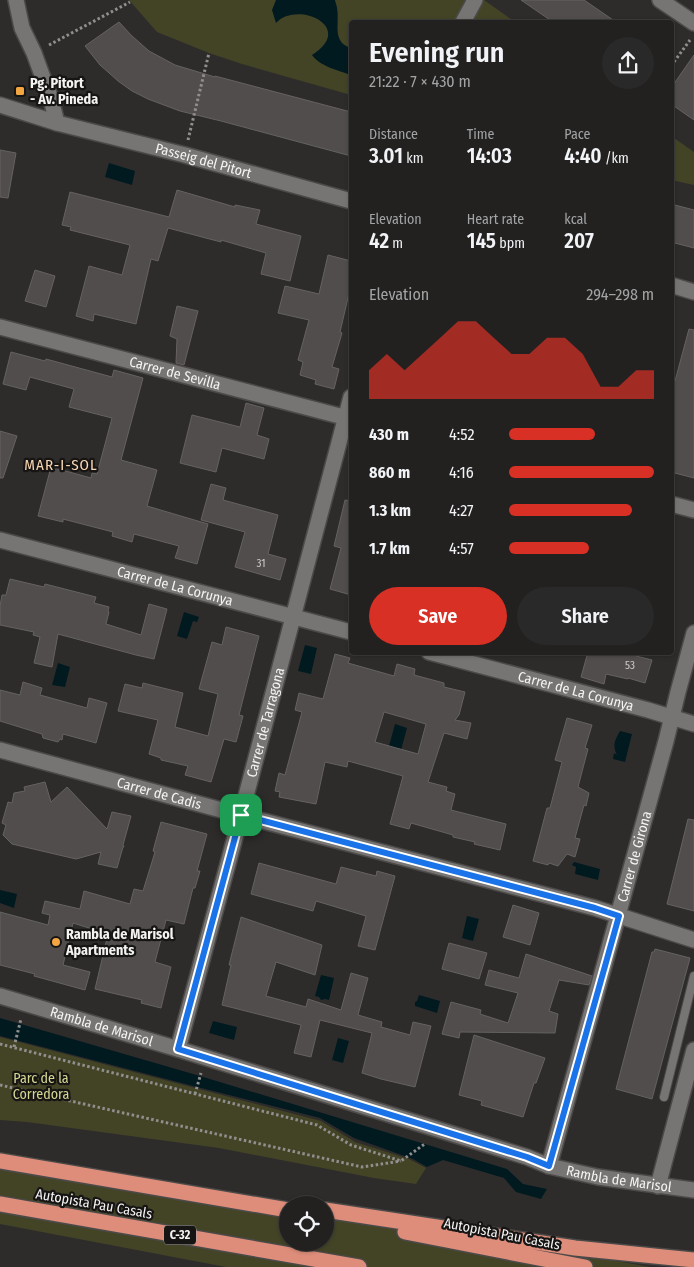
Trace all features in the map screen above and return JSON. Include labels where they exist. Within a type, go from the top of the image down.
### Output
[{"type":"highway","name":"Autopista Pau Casals","points":[[0,1161],[234,1201],[279,1207]]},
{"type":"highway","name":"Autopista Pau Casals","points":[[0,1204],[359,1267]]},
{"type":"highway","points":[[334,1211],[575,1248],[694,1260]]},
{"type":"highway","name":"Autopista Pau Casals","points":[[334,1219],[585,1267]]},
{"type":"street","points":[[16,0],[22,28],[42,74],[57,123]]},
{"type":"street","points":[[464,20],[475,0]]},
{"type":"street","points":[[660,0],[694,23]]},
{"type":"street","name":"Passeig del Pitort","points":[[0,105],[57,123],[185,155],[349,200]]},
{"type":"street","points":[[674,287],[694,292]]},
{"type":"street","name":"Carrer de Sevilla","points":[[0,327],[349,418]]},
{"type":"street","name":"Carrer de Tarragona","points":[[178,1049],[293,617],[349,418]]},
{"type":"street","points":[[674,505],[694,510]]},
{"type":"street","name":"Carrer de La Corunya","points":[[0,540],[349,631]]},
{"type":"street","name":"Carrer de Girona","points":[[549,1166],[619,916],[694,633]]},
{"type":"street","name":"Carrer de La Corunya","points":[[440,655],[694,724]]},
{"type":"street","name":"Carrer de Cadis","points":[[0,750],[595,908],[694,940]]},
{"type":"street","name":"Rambla de Marisol","points":[[0,996],[518,1154],[549,1166],[598,1177],[694,1190]]},
{"type":"street","points":[[658,1186],[694,1050]]},
{"type":"lane","points":[[664,1097],[694,976]]},
{"type":"path","points":[[34,53],[130,2]]},
{"type":"path","points":[[674,62],[694,34]]},
{"type":"path","points":[[185,155],[209,53]]},
{"type":"path","points":[[14,1047],[20,1023]]},
{"type":"path","points":[[0,1044],[317,1125],[351,1145],[403,1160]]},
{"type":"path","points":[[195,1094],[200,1076]]},
{"type":"path","points":[[0,1085],[362,1167],[403,1160],[426,1143]]},
{"type":"green space","points":[[129,0],[484,0],[512,20],[349,20],[349,94],[242,64],[157,32]]},
{"type":"green space","points":[[674,138],[694,152],[694,185],[674,181]]},
{"type":"green space","name":"Parc de la Corredora","points":[[0,1037],[321,1121],[355,1142],[409,1159],[426,1168],[416,1184],[374,1178],[219,1148],[0,1120]]},
{"type":"green space","points":[[0,1152],[279,1201],[279,1251],[334,1251],[334,1211],[650,1267],[226,1267],[0,1224]]},
{"type":"water","points":[[276,0],[335,0],[339,37],[349,47],[349,74],[325,65],[312,55],[324,44],[328,35],[326,26],[308,15],[296,14],[285,17],[276,23],[272,10]]},
{"type":"water","points":[[109,163],[135,171],[132,185],[105,177]]},
{"type":"water","points":[[184,612],[199,617],[197,622],[193,621],[187,639],[177,636]]},
{"type":"water","points":[[305,645],[317,648],[311,674],[298,671]]},
{"type":"water","points":[[58,663],[70,667],[65,687],[52,685]]},
{"type":"water","points":[[395,724],[407,728],[401,750],[389,746]]},
{"type":"water","points":[[620,731],[632,734],[625,762],[613,759],[614,753],[617,755],[615,743]]},
{"type":"water","points":[[574,862],[600,869],[598,880],[575,874],[576,867],[572,865]]},
{"type":"water","points":[[0,890],[17,894],[14,908],[0,903]]},
{"type":"water","points":[[467,916],[479,919],[473,941],[462,938]]},
{"type":"water","points":[[321,975],[334,978],[329,1000],[321,1000],[315,996]]},
{"type":"water","points":[[419,995],[440,1001],[437,1013],[415,1006]]},
{"type":"water","points":[[0,1018],[200,1076],[507,1169],[523,1184],[547,1189],[541,1199],[516,1192],[504,1178],[443,1160],[427,1167],[413,1159],[354,1138],[320,1118],[0,1036]]},
{"type":"water","points":[[213,1021],[237,1027],[234,1040],[209,1033]]},
{"type":"water","points":[[338,1038],[349,1041],[343,1063],[332,1060]]},
{"type":"building","points":[[521,0],[584,0],[613,20],[550,20]]},
{"type":"building","points":[[119,22],[149,51],[175,65],[349,111],[349,155],[180,111],[148,99],[118,81],[100,65],[85,46]]},
{"type":"building","points":[[694,55],[694,120],[674,106],[674,84]]},
{"type":"building","points":[[0,150],[16,153],[8,198],[0,197]]},
{"type":"building","points":[[177,190],[235,207],[235,205],[260,210],[256,224],[301,236],[290,281],[261,274],[266,253],[168,228],[158,261],[151,259],[136,324],[94,314],[93,321],[76,316],[89,266],[122,275],[130,245],[70,230],[71,227],[62,225],[70,192],[169,217]]},
{"type":"building","points":[[674,205],[694,210],[694,248],[674,243]]},
{"type":"building","points":[[328,255],[349,260],[349,294],[340,332],[342,333],[332,367],[339,369],[334,389],[315,384],[316,380],[300,375],[303,362],[298,360],[309,320],[278,313],[285,286],[319,294]]},
{"type":"building","points":[[35,270],[55,276],[46,307],[25,301]]},
{"type":"building","points":[[177,306],[198,311],[184,365],[176,363],[177,339],[170,336]]},
{"type":"building","points":[[689,329],[694,330],[694,478],[674,473],[675,381]]},
{"type":"building","points":[[11,352],[45,361],[46,359],[112,377],[114,370],[143,378],[121,460],[157,470],[147,506],[208,524],[197,564],[175,558],[179,546],[134,534],[132,542],[112,536],[113,532],[63,519],[63,522],[38,516],[51,467],[91,478],[92,473],[97,474],[112,418],[69,407],[74,389],[30,377],[26,390],[3,384]]},
{"type":"building","points":[[246,403],[264,408],[257,435],[269,439],[264,459],[222,448],[216,472],[180,463],[192,415],[240,427]]},
{"type":"building","points":[[0,431],[17,436],[3,478],[0,478]]},
{"type":"building","points":[[211,484],[226,488],[223,500],[278,515],[268,554],[286,559],[280,580],[235,567],[245,532],[201,520]]},
{"type":"building","points":[[345,500],[349,501],[349,594],[330,589],[341,548],[334,546]]},
{"type":"building","points":[[10,579],[44,587],[45,584],[96,597],[94,603],[109,607],[106,624],[141,635],[149,604],[167,609],[154,659],[58,634],[52,667],[34,663],[40,637],[33,635],[34,632],[0,625],[2,595],[6,595]]},
{"type":"building","points":[[226,627],[259,636],[239,715],[243,716],[236,742],[224,739],[211,782],[185,775],[188,766],[161,760],[161,758],[149,754],[158,720],[118,711],[125,684],[142,688],[143,683],[183,693],[175,727],[208,736],[218,694],[199,689],[212,642],[222,645]]},
{"type":"building","points":[[335,654],[350,658],[348,663],[394,676],[397,664],[415,669],[414,675],[444,683],[444,687],[465,692],[459,715],[455,720],[471,723],[467,739],[444,733],[428,782],[447,787],[446,791],[455,794],[451,810],[506,824],[500,850],[474,844],[475,842],[411,823],[409,829],[390,824],[403,776],[348,761],[347,767],[325,762],[316,804],[279,797],[280,792],[275,791],[279,773],[285,775],[302,712],[295,710],[299,693],[323,699]],"holes":[[[384,712],[426,724],[418,754],[375,742]]]},
{"type":"building","points":[[587,655],[636,655],[652,660],[645,683],[606,674],[604,684],[581,677]]},
{"type":"building","points":[[23,682],[42,688],[40,695],[87,708],[89,698],[107,703],[96,743],[63,734],[62,740],[60,739],[58,742],[43,738],[42,734],[0,721],[0,690],[20,695]]},
{"type":"building","points":[[567,718],[592,725],[585,748],[588,749],[578,787],[589,793],[575,838],[580,839],[575,857],[567,854],[558,866],[533,861],[562,762],[555,760]]},
{"type":"building","points":[[45,782],[51,802],[67,787],[107,829],[112,812],[131,816],[117,868],[98,864],[101,852],[76,859],[12,844],[3,835],[6,825],[2,823],[8,802],[12,803],[14,793],[25,791],[24,787]]},
{"type":"building","points":[[688,819],[694,820],[694,911],[667,904]]},
{"type":"building","points":[[161,822],[207,834],[197,871],[200,871],[195,888],[193,888],[184,924],[166,920],[155,962],[171,967],[161,1008],[141,1003],[142,1000],[95,989],[108,934],[73,923],[63,965],[90,972],[85,990],[0,965],[0,912],[48,925],[50,915],[42,913],[45,901],[80,909],[84,891],[130,904],[134,889],[143,891],[155,852],[153,851]]},
{"type":"building","points":[[259,863],[336,884],[341,867],[376,876],[377,871],[395,876],[375,950],[358,946],[366,916],[316,901],[313,911],[251,894]]},
{"type":"building","points":[[513,905],[539,913],[530,945],[503,937]]},
{"type":"building","points":[[241,917],[322,945],[315,975],[276,962],[266,996],[306,1007],[308,999],[341,1010],[351,973],[368,978],[358,1015],[382,1022],[381,1027],[410,1035],[413,1022],[431,1026],[415,1087],[362,1073],[372,1033],[320,1020],[311,1057],[294,1053],[301,1025],[222,1005],[231,965],[229,965]]},
{"type":"building","points":[[449,943],[487,953],[479,979],[442,969]]},
{"type":"building","points":[[655,949],[690,958],[652,1099],[616,1089],[652,952]]},
{"type":"building","points":[[526,954],[592,976],[589,985],[559,980],[549,1011],[558,1014],[555,1033],[460,1032],[459,1038],[442,1034],[451,1002],[481,1010],[480,1014],[508,1023],[518,993],[485,985],[489,970],[519,978]]},
{"type":"building","points":[[474,1035],[545,1058],[536,1083],[534,1083],[523,1117],[481,1105],[482,1101],[459,1095]]},
{"type":"place","name":"Pg. Pitort - Av. Pineda","points":[[20,91]]},
{"type":"place","name":"Rambla de Marisol Apartments","points":[[56,942]]},
{"type":"district","name":"MAR-I-SOL","points":[[61,465]]},
{"type":"route","points":[[241,815],[595,908],[619,916],[549,1166],[527,1157],[178,1049],[241,815]]}]
